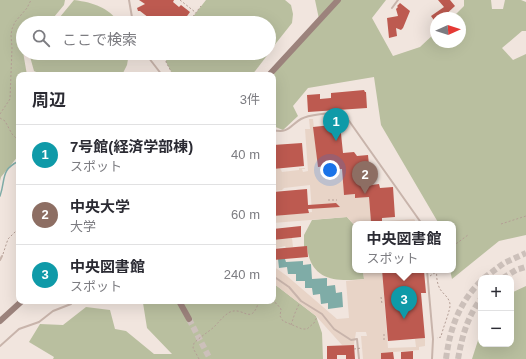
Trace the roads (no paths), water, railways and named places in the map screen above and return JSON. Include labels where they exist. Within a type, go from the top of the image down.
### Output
[{"type":"street","points":[[272,72],[338,0]]},
{"type":"street","points":[[0,321],[19,304]]},
{"type":"street","points":[[181,304],[189,319]]},
{"type":"lane","points":[[129,0],[132,16]]},
{"type":"lane","points":[[392,8],[398,0]]},
{"type":"lane","points":[[150,60],[160,72]]},
{"type":"lane","points":[[276,131],[283,132],[291,128],[300,119],[309,116],[338,114],[347,118],[420,221]]},
{"type":"lane","points":[[0,260],[2,256]]},
{"type":"lane","points":[[428,273],[433,339],[432,359]]},
{"type":"lane","points":[[276,278],[289,287],[301,301],[322,314],[334,329],[351,340],[357,339],[359,359]]},
{"type":"lane","points":[[0,346],[19,329],[39,322],[53,311],[71,304]]},
{"type":"water","points":[[278,259],[285,259],[286,262],[303,261],[303,265],[311,264],[312,279],[327,278],[327,286],[335,285],[336,293],[342,292],[343,307],[328,309],[328,303],[321,304],[320,294],[313,295],[312,288],[305,288],[305,281],[296,281],[296,274],[288,274],[287,267],[279,268]]},
{"type":"waterway","points":[[0,196],[6,172],[16,162]]},
{"type":"tunnel","points":[[488,275],[504,263],[526,253]]},
{"type":"tunnel","points":[[508,275],[516,270],[526,267]]},
{"type":"tunnel","points":[[446,359],[453,326],[461,307],[478,284]]},
{"type":"tunnel","points":[[458,359],[466,328],[478,303]]},
{"type":"tunnel","points":[[189,319],[210,359]]},
{"type":"place","name":"7号館(経済学部棟)","points":[[336,141]]},
{"type":"place","name":"中央大学","points":[[365,194]]},
{"type":"place","name":"中央図書館","points":[[404,319]]}]
